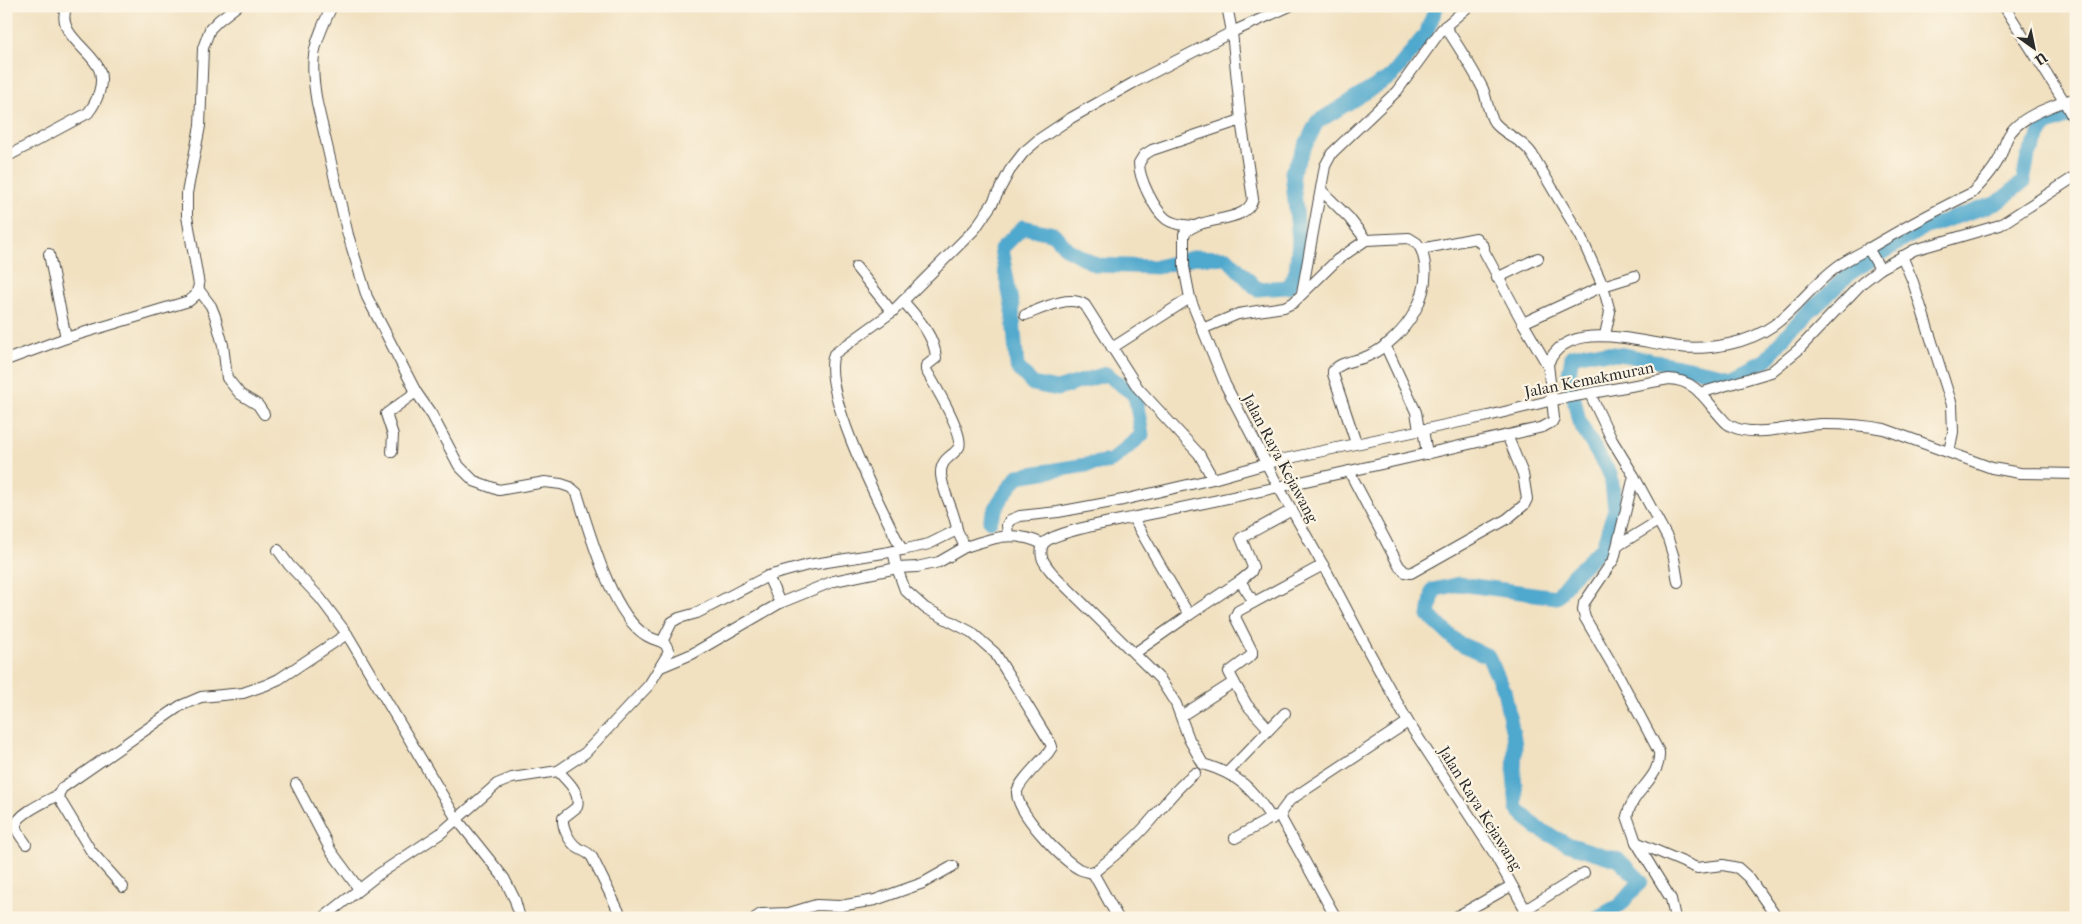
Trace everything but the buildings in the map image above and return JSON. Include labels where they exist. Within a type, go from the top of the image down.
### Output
[{"type":"street","points":[[6,157],[88,113],[96,100],[101,74],[99,67],[82,49],[64,23],[64,13],[67,6]]},
{"type":"street","points":[[6,360],[66,338],[189,301],[196,295],[199,285],[187,216],[187,193],[200,126],[203,48],[210,29],[237,6]]},
{"type":"street","points":[[332,6],[312,57],[312,80],[357,269],[367,297],[416,392],[432,415],[459,466],[474,481],[499,490],[545,482],[570,487],[576,494],[606,578],[619,606],[646,636],[664,638]]},
{"type":"street","points":[[1227,6],[1232,32],[1240,120],[1253,199],[1251,206],[1239,214],[1193,226],[1167,220],[1159,212],[1143,181],[1139,163],[1144,155],[1152,150],[1240,120]]},
{"type":"street","points":[[1118,918],[1093,873],[1077,868],[1061,855],[1042,837],[1019,803],[1017,790],[1048,753],[1052,745],[995,653],[971,632],[924,608],[905,590],[897,559],[848,433],[833,378],[832,360],[838,350],[903,301],[975,228],[992,204],[1010,170],[1024,152],[1038,140],[1071,118],[1232,32],[1290,6]]},
{"type":"street","points":[[1302,293],[1325,166],[1332,153],[1397,91],[1445,26],[1469,6]]},
{"type":"street","points":[[2004,6],[2064,101],[2075,122]]},
{"type":"street","points":[[1445,26],[1478,79],[1488,101],[1493,119],[1501,128],[1524,144],[1532,154],[1580,237],[1603,286],[1610,312],[1605,335]]},
{"type":"street","points":[[1548,366],[1551,356],[1571,341],[1605,335],[1681,348],[1719,346],[1743,341],[1766,331],[1788,315],[1821,279],[1840,264],[1870,251],[1927,215],[1972,193],[1981,184],[2000,157],[2005,142],[2012,130],[2025,120],[2064,101],[2076,98]]},
{"type":"street","points":[[1700,393],[1762,376],[1778,368],[1798,350],[1878,266],[1914,250],[2000,225],[2076,176]]},
{"type":"street","points":[[1321,190],[1349,218],[1366,240]]},
{"type":"street","name":"Jalan Raya Kejawang","points":[[1193,226],[1184,234],[1184,267],[1190,298],[1225,384],[1278,486],[1408,722],[1494,853],[1528,914]]},
{"type":"street","points":[[1202,329],[1238,314],[1284,307],[1315,283],[1337,260],[1366,240],[1409,238],[1417,243],[1426,263],[1426,277],[1416,309],[1404,330],[1386,345],[1368,356],[1338,366],[1333,371],[1356,443]]},
{"type":"street","points":[[1272,819],[1250,789],[1228,772],[1203,764],[1189,739],[1181,716],[1168,690],[1135,653],[1042,560],[1043,544],[1052,537],[1102,523],[1133,518],[1543,427],[1552,422],[1554,418],[1553,400],[1548,366],[1497,278],[1484,252],[1484,247],[1476,238],[1421,250]]},
{"type":"street","points":[[1870,251],[1878,266]]},
{"type":"street","points":[[49,254],[66,338]]},
{"type":"street","points":[[1902,256],[1916,290],[1952,405],[1953,420],[1949,452]]},
{"type":"street","points":[[1497,278],[1538,258]]},
{"type":"street","points":[[856,268],[890,309]]},
{"type":"street","points":[[1523,323],[1603,286],[1635,276]]},
{"type":"street","points":[[198,290],[211,306],[215,316],[223,345],[227,378],[240,394],[258,405],[264,414]]},
{"type":"street","points":[[1112,348],[1190,298]]},
{"type":"street","points":[[903,301],[927,332],[936,353],[936,358],[926,367],[949,410],[959,440],[958,448],[944,461],[941,474],[957,530],[965,547]]},
{"type":"street","points":[[1025,315],[1070,302],[1080,302],[1085,305],[1138,388],[1194,448],[1207,466],[1213,479]]},
{"type":"street","points":[[1386,345],[1416,412],[1427,452]]},
{"type":"street","name":"Jalan Kemakmuran","points":[[1007,535],[1007,525],[1010,520],[1020,516],[1058,512],[1132,498],[1356,443],[1553,400],[1669,379],[1694,386],[1730,426],[1738,429],[1765,430],[1821,424],[1871,427],[1884,429],[1992,468],[2020,473],[2076,474]]},
{"type":"street","points":[[392,452],[393,435],[386,414],[416,392]]},
{"type":"street","points":[[1585,395],[1634,476],[1668,539],[1674,558],[1678,582]]},
{"type":"street","points":[[1349,470],[1400,566],[1405,572],[1411,573],[1507,519],[1524,505],[1527,499],[1523,474],[1506,435]]},
{"type":"street","points":[[1634,476],[1619,545],[1614,559],[1587,596],[1583,610],[1585,618],[1620,678],[1659,752],[1656,771],[1635,795],[1629,806],[1627,816],[1636,842],[1671,899],[1675,918]]},
{"type":"street","points":[[1135,653],[1252,572],[1253,567],[1241,538],[1292,510]]},
{"type":"street","points":[[1133,518],[1189,615]]},
{"type":"street","points":[[1619,545],[1658,521]]},
{"type":"street","points":[[661,667],[692,654],[779,599],[897,559],[957,530]]},
{"type":"street","points":[[323,918],[359,889],[441,833],[497,784],[512,778],[558,771],[584,753],[649,685],[669,652],[664,638],[672,622],[679,618],[701,611],[770,579],[808,565],[897,559],[928,565],[939,562],[965,547],[1007,535],[1022,535],[1043,544]]},
{"type":"street","points":[[278,550],[289,565],[320,598],[347,634],[456,818],[504,878],[515,900],[520,918]]},
{"type":"street","points":[[1269,729],[1247,704],[1229,672],[1247,659],[1253,652],[1235,615],[1239,610],[1323,565]]},
{"type":"street","points":[[770,579],[779,599]]},
{"type":"street","points":[[1240,581],[1254,602]]},
{"type":"street","points":[[26,844],[16,826],[18,821],[28,812],[58,795],[62,788],[180,706],[201,697],[243,693],[266,685],[279,679],[347,634]]},
{"type":"street","points":[[1181,716],[1234,682]]},
{"type":"street","points":[[1228,772],[1285,713]]},
{"type":"street","points":[[1235,838],[1272,819],[1281,812],[1290,800],[1408,722]]},
{"type":"street","points":[[558,771],[578,797],[577,807],[563,818],[563,828],[576,847],[589,853],[592,857],[622,918]]},
{"type":"street","points":[[1093,873],[1142,830],[1180,784],[1195,773]]},
{"type":"street","points":[[296,784],[331,851],[359,889]]},
{"type":"street","points":[[58,795],[91,851],[123,888]]},
{"type":"street","points":[[1281,812],[1282,820],[1336,918]]},
{"type":"street","points":[[1636,842],[1697,868],[1723,864],[1738,868],[1749,878],[1777,918]]},
{"type":"street","points":[[755,918],[761,914],[789,913],[816,906],[840,906],[875,900],[923,883],[953,866]]},
{"type":"street","points":[[1528,914],[1584,873]]},
{"type":"street","points":[[1454,918],[1511,886]]},
{"type":"waterway","points":[[990,521],[999,502],[1018,476],[1111,461],[1142,435],[1135,395],[1106,374],[1057,389],[1033,384],[1017,367],[1012,306],[1001,249],[1023,227],[1054,234],[1067,249],[1096,265],[1157,267],[1196,257],[1227,258],[1257,289],[1288,287],[1296,272],[1299,240],[1292,172],[1317,122],[1392,76],[1425,35],[1437,6]]},
{"type":"waterway","points":[[1596,918],[1620,905],[1641,881],[1619,860],[1567,844],[1537,828],[1517,809],[1514,775],[1515,744],[1504,690],[1488,656],[1458,643],[1429,616],[1433,590],[1459,584],[1557,597],[1572,576],[1603,547],[1615,509],[1611,476],[1579,422],[1569,374],[1572,356],[1590,352],[1625,355],[1733,377],[1766,360],[1788,333],[1850,273],[1921,229],[1997,203],[2023,182],[2028,156],[2046,125],[2076,113]]}]
